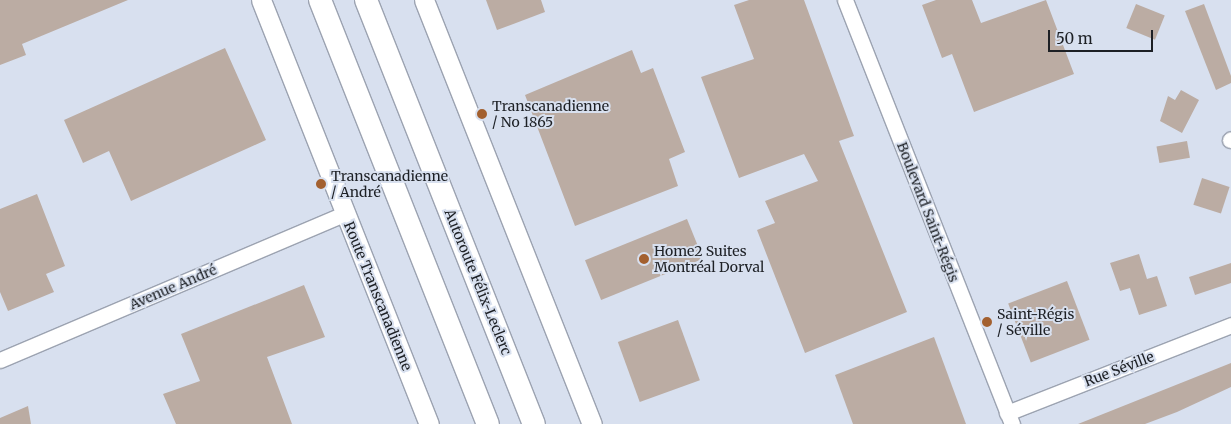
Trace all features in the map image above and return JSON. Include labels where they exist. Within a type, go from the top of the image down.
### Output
[{"type":"highway","points":[[320,0],[488,424]]},
{"type":"highway","name":"Autoroute Félix-Leclerc","points":[[368,0],[382,40],[534,424]]},
{"type":"main road","name":"Route Transcanadienne","points":[[261,0],[429,424]]},
{"type":"main road","points":[[424,0],[592,424]]},
{"type":"street","name":"Boulevard Saint-Régis","points":[[844,0],[1009,418]]},
{"type":"street","name":"Avenue André","points":[[0,360],[346,213]]},
{"type":"street","name":"Rue Séville","points":[[1009,418],[1231,325]]},
{"type":"building","points":[[0,0],[128,0],[22,44],[26,55],[0,65]]},
{"type":"building","points":[[486,0],[541,0],[545,12],[497,30]]},
{"type":"building","points":[[749,0],[804,0],[854,136],[839,141],[907,312],[805,353],[757,230],[775,223],[765,201],[818,181],[804,154],[739,178],[701,77],[754,59],[734,5]]},
{"type":"building","points":[[936,0],[972,0],[981,23],[1046,0],[1074,74],[974,112],[952,54],[942,58],[922,5]]},
{"type":"building","points":[[1136,4],[1165,16],[1155,40],[1126,28]]},
{"type":"building","points":[[1204,4],[1231,76],[1231,83],[1216,90],[1185,11]]},
{"type":"building","points":[[225,48],[266,140],[131,201],[109,151],[83,163],[64,120]]},
{"type":"building","points":[[632,50],[641,73],[653,68],[685,152],[669,159],[678,186],[575,226],[525,95]]},
{"type":"building","points":[[1181,90],[1199,100],[1182,133],[1160,121],[1168,96],[1175,100]]},
{"type":"building","points":[[1187,141],[1190,158],[1159,163],[1156,146]]},
{"type":"building","points":[[1202,178],[1230,187],[1221,214],[1193,205]]},
{"type":"building","points":[[37,194],[65,266],[46,274],[54,292],[8,311],[0,292],[0,209]]},
{"type":"building","name":"Home2 Suites Montréal Dorval","points":[[687,219],[703,259],[601,300],[585,260]]},
{"type":"building","points":[[1139,254],[1147,279],[1157,276],[1167,306],[1139,315],[1130,288],[1120,291],[1110,263]]},
{"type":"building","points":[[1231,263],[1231,283],[1195,295],[1189,277]]},
{"type":"building","points":[[1067,281],[1090,340],[1031,362],[1008,304]]},
{"type":"building","points":[[304,285],[325,337],[267,357],[292,424],[176,424],[163,394],[200,381],[181,334]]},
{"type":"building","points":[[678,320],[700,380],[640,402],[618,342]]},
{"type":"building","points":[[934,337],[966,424],[853,424],[835,375]]},
{"type":"building","points":[[1231,363],[1231,387],[1177,412],[1145,424],[1078,424]]},
{"type":"building","points":[[28,406],[31,424],[0,424],[0,418]]},
{"type":"place","name":"Transcanadienne / No 1865","points":[[482,114]]},
{"type":"place","name":"Transcanadienne / André","points":[[321,184]]},
{"type":"place","name":"Home2 Suites Montréal Dorval","points":[[644,259]]},
{"type":"place","name":"Saint-Régis / Séville","points":[[987,322]]}]
